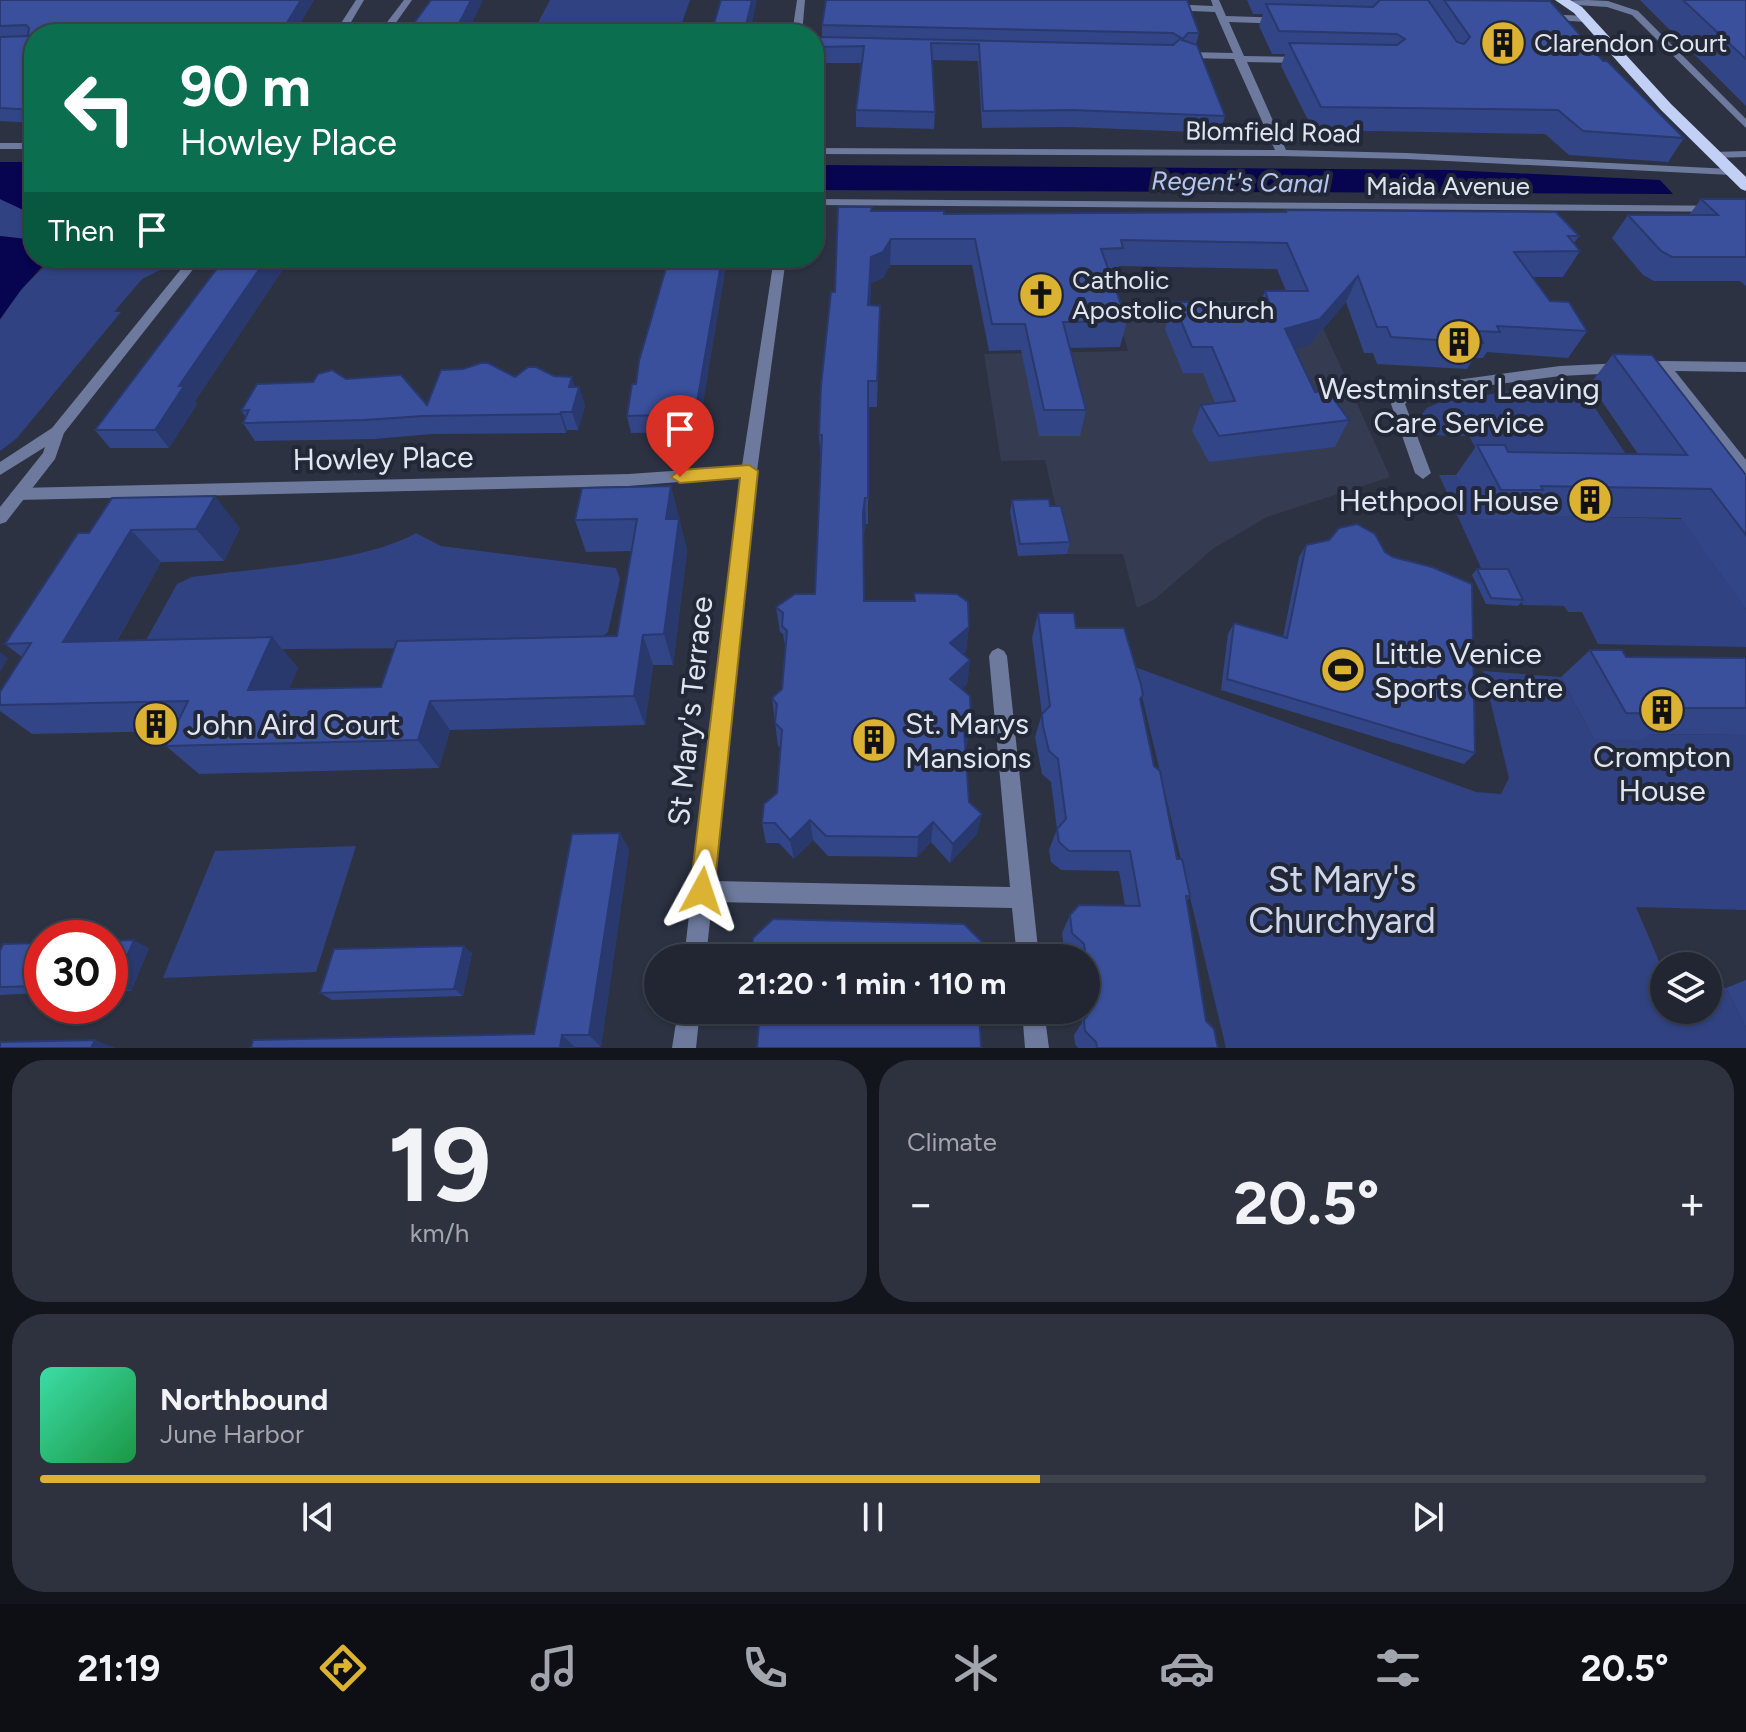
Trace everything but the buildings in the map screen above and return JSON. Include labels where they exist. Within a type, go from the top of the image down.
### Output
[{"type":"highway","points":[[1561,1],[1584,8],[1713,155],[1746,186]]},
{"type":"street","points":[[345,24],[360,0]]},
{"type":"street","points":[[390,24],[408,0]]},
{"type":"street","points":[[798,24],[801,0]]},
{"type":"street","points":[[1537,17],[1610,4],[1635,13],[1746,125]]},
{"type":"street","points":[[1156,7],[1218,9],[1292,21]]},
{"type":"street","points":[[1218,9],[1282,153]]},
{"type":"street","points":[[1186,55],[1314,61]]},
{"type":"street","points":[[0,146],[24,146]]},
{"type":"street","name":"Blomfield Road","points":[[824,151],[1282,153],[1731,172]]},
{"type":"street","points":[[1713,155],[1746,154]]},
{"type":"street","name":"Maida Avenue","points":[[824,202],[1746,209]]},
{"type":"street","points":[[0,469],[57,432],[188,268]]},
{"type":"street","name":"St Mary's Terrace","points":[[696,944],[749,471],[779,268]]},
{"type":"street","points":[[1664,366],[1746,471]]},
{"type":"street","points":[[1423,473],[1398,404],[1402,397],[1412,391],[1560,371],[1664,366],[1746,367]]},
{"type":"street","points":[[0,518],[50,455],[57,432]]},
{"type":"street","name":"Howley Place","points":[[18,494],[629,480],[749,471]]},
{"type":"street","points":[[998,656],[1027,944]]},
{"type":"street","points":[[702,891],[1022,898]]},
{"type":"street","points":[[684,1048],[687,1024]]},
{"type":"street","points":[[1034,1024],[1037,1048]]},
{"type":"shaded area","points":[[1115,308],[1290,309],[1321,323],[1390,477],[1267,517],[1214,548],[1155,599],[1137,608],[1123,554],[1067,554],[1045,460],[1001,461],[984,354],[1128,351]]},
{"type":"green space","points":[[550,0],[690,0],[682,24],[537,24]]},
{"type":"green space","points":[[0,199],[24,210],[24,239],[0,236]]},
{"type":"green space","points":[[43,268],[164,268],[142,279],[114,312],[121,312],[17,438],[0,451],[0,320],[20,290]]},
{"type":"green space","points":[[1576,380],[1630,460],[1481,458],[1469,436],[1421,435],[1417,420],[1427,408],[1438,403]]},
{"type":"green space","points":[[1439,475],[1456,475],[1479,519],[1517,515],[1686,519],[1746,609],[1746,647],[1598,644],[1582,612],[1568,612],[1564,606],[1523,605],[1505,571],[1482,570]]},
{"type":"green space","points":[[416,533],[441,546],[616,568],[620,579],[608,632],[590,647],[147,650],[145,642],[177,584],[192,577],[338,558],[394,543]]},
{"type":"green space","name":"St Mary's Churchyard","points":[[1135,667],[1476,792],[1501,794],[1509,778],[1483,671],[1561,677],[1594,739],[1638,734],[1746,735],[1746,910],[1636,907],[1655,952],[1650,952],[1650,1024],[1722,1024],[1722,987],[1726,988],[1746,1027],[1746,1048],[1226,1048]]},
{"type":"green space","points":[[356,846],[316,972],[163,978],[215,851]]},
{"type":"water","points":[[0,162],[24,162],[24,210],[0,199]]},
{"type":"water","name":"Regent's Canal","points":[[824,165],[1449,170],[1660,180],[1673,194],[824,190]]},
{"type":"water","points":[[0,236],[24,239],[24,268],[41,268],[0,319]]},
{"type":"place","name":"Clarendon Court","points":[[1503,43]]},
{"type":"place","name":"Catholic Apostolic Church","points":[[1041,295]]},
{"type":"place","name":"Westminster Leaving Care Service","points":[[1459,342]]},
{"type":"place","name":"Hethpool House","points":[[1590,500]]},
{"type":"place","name":"Little Venice Sports Centre","points":[[1343,670]]},
{"type":"place","name":"Crompton House","points":[[1662,710]]},
{"type":"place","name":"John Aird Court","points":[[156,724]]},
{"type":"place","name":"St. Marys Mansions","points":[[874,740]]},
{"type":"route","points":[[680,477],[749,471],[702,891]]}]
